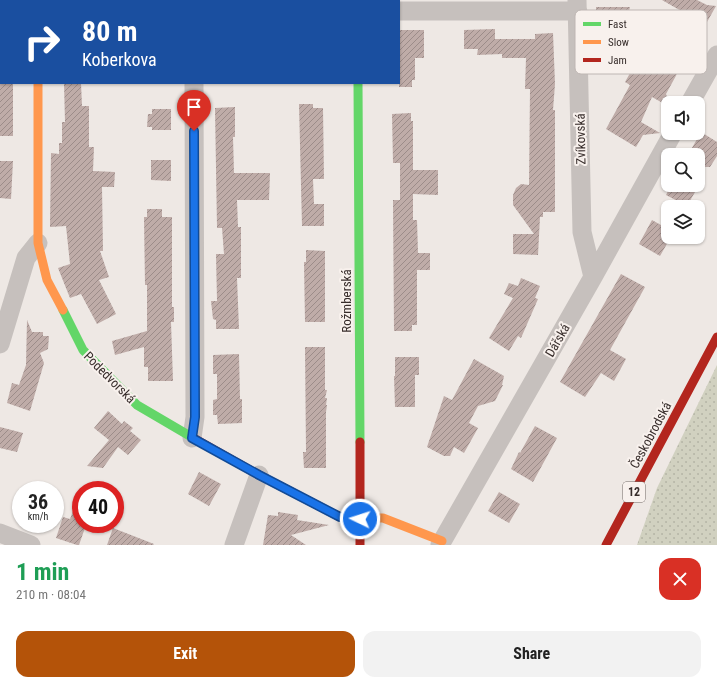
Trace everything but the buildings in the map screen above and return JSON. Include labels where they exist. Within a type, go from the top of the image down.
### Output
[{"type":"street","points":[[400,11],[578,5]]},
{"type":"street","points":[[707,73],[717,55]]},
{"type":"street","name":"Zvíkovská","points":[[579,74],[582,232],[593,277]]},
{"type":"street","points":[[694,96],[706,74]]},
{"type":"street","name":"Podedvorská","points":[[38,84],[38,243],[47,280],[83,350],[137,405],[192,438],[259,475],[340,517],[360,519]]},
{"type":"street","points":[[192,438],[195,417],[194,84]]},
{"type":"street","name":"Rožmberská","points":[[358,84],[360,545]]},
{"type":"street","name":"Dářská","points":[[441,543],[593,277],[669,140]]},
{"type":"street","points":[[0,344],[26,258],[38,243]]},
{"type":"street","name":"Českobrodská","points":[[606,545],[717,337]]},
{"type":"street","points":[[234,545],[259,475]]},
{"type":"street","points":[[360,519],[383,518],[441,543]]},
{"type":"street","points":[[0,533],[31,545]]},
{"type":"green space","points":[[717,365],[717,545],[637,545],[657,488]]},
{"type":"traffic: fast","points":[[358,84],[360,442]]},
{"type":"traffic: fast","points":[[63,310],[83,350],[137,405],[195,439]]},
{"type":"traffic: slow","points":[[38,84],[38,243],[47,280],[63,310]]},
{"type":"traffic: slow","points":[[373,518],[383,518],[442,541]]},
{"type":"traffic: jam","points":[[606,545],[717,337]]},
{"type":"traffic: jam","points":[[195,439],[259,475],[340,517],[373,518]]},
{"type":"traffic: jam","points":[[360,442],[360,545]]},
{"type":"route","points":[[194,131],[195,417],[192,438],[340,517],[360,519]]}]
